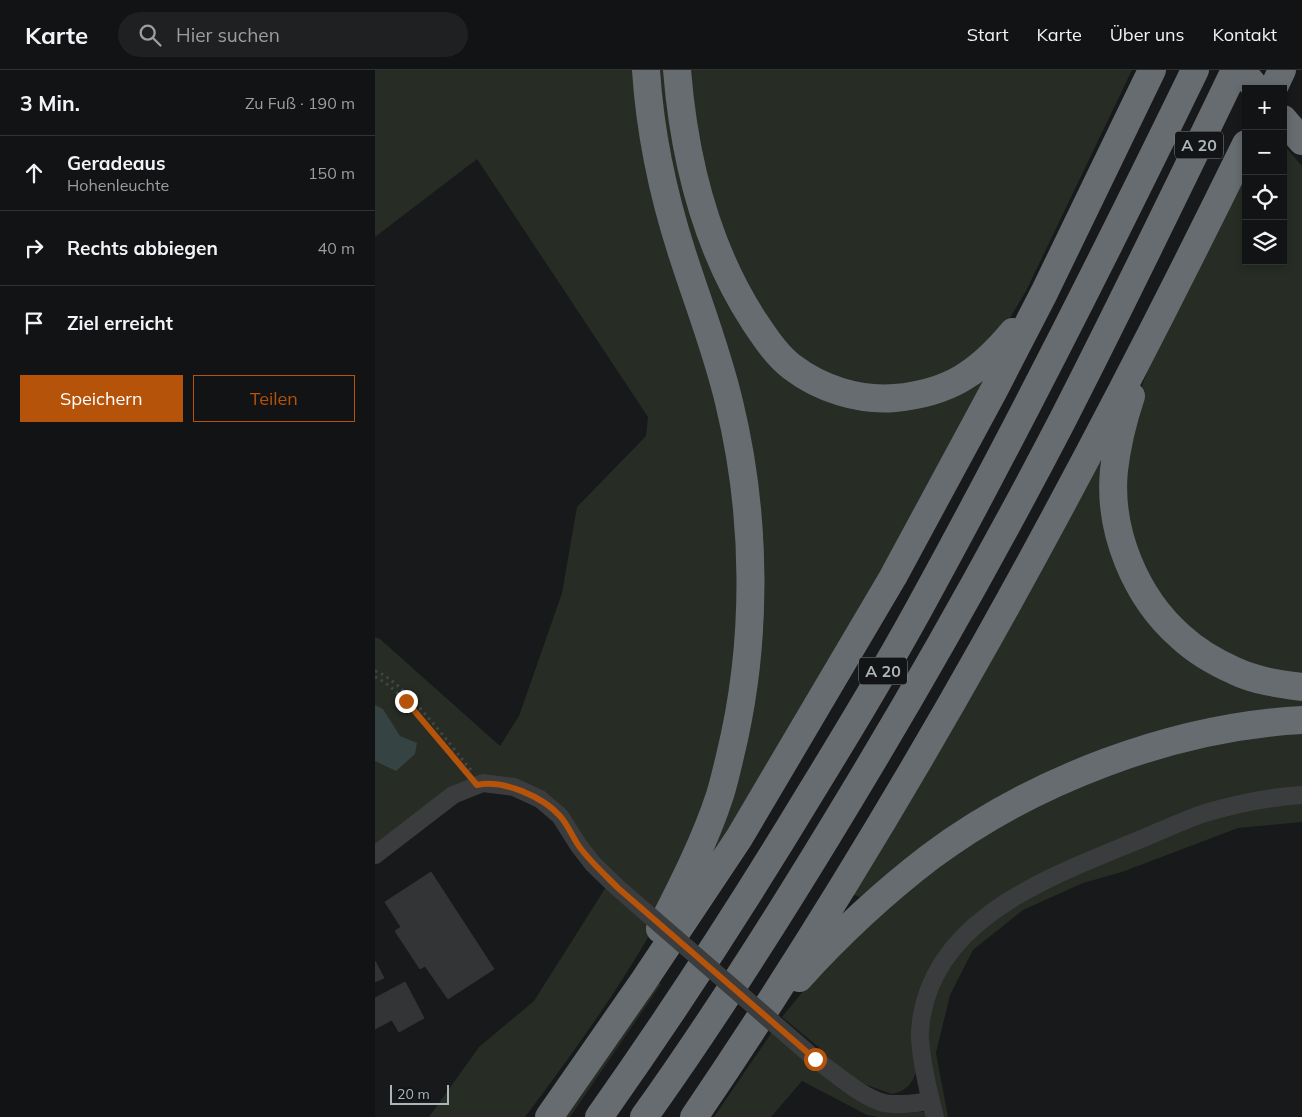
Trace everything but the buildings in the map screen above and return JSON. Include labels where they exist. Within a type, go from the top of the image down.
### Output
[{"type":"highway","points":[[643,982],[648,958],[656,937],[703,838],[721,794],[737,729],[748,655],[751,577],[743,472],[729,402],[713,344],[681,252],[661,180],[648,106],[645,70]]},
{"type":"highway","points":[[677,70],[688,152],[703,208],[723,265],[746,308],[769,343],[791,366],[816,383],[851,395],[881,399],[912,396],[940,389],[974,372],[999,349],[1044,294]]},
{"type":"highway","points":[[549,1117],[643,982],[739,838],[819,705],[907,552],[994,390],[1044,294],[1152,70]]},
{"type":"highway","name":"A 20","points":[[599,1117],[687,989],[768,863],[853,724],[926,596],[1027,408],[1195,70]]},
{"type":"highway","name":"A 20","points":[[644,1117],[799,883],[958,614],[1060,424],[1167,211],[1235,70]]},
{"type":"highway","points":[[1241,70],[1254,85]]},
{"type":"highway","points":[[1275,85],[1282,70]]},
{"type":"highway","points":[[1287,124],[1302,141]]},
{"type":"highway","points":[[693,1117],[753,1029],[924,752],[991,633],[1154,328],[1242,152]]},
{"type":"highway","points":[[1154,328],[1122,424],[1114,471],[1115,509],[1123,548],[1136,578],[1157,611],[1181,637],[1207,656],[1236,672],[1272,683],[1302,686]]},
{"type":"highway","points":[[753,1029],[814,961],[877,899],[931,856],[992,817],[1052,785],[1115,760],[1161,745],[1220,731],[1283,721],[1302,720]]},
{"type":"street","points":[[375,855],[453,796],[480,784],[514,787],[540,799],[561,816],[579,846],[593,864],[618,888],[815,1059],[865,1094],[884,1103],[933,1109],[924,1072],[919,1032],[927,992],[945,958],[965,935],[997,908],[1029,888],[1066,870],[1204,814],[1241,804],[1302,795]]},
{"type":"path","points":[[375,671],[385,674],[409,697],[480,784]]},
{"type":"path","points":[[375,677],[384,680],[406,701],[480,784]]},
{"type":"shaded area","points":[[375,70],[633,70],[702,345],[732,474],[741,577],[735,655],[725,726],[709,788],[660,915],[605,867],[571,820],[484,777],[375,855],[375,637],[380,639],[500,746],[519,716],[562,593],[577,507],[646,436],[648,417],[477,159],[375,237]]},
{"type":"shaded area","points":[[657,70],[666,70],[710,257],[831,401],[994,370],[750,806],[704,871],[762,630],[679,208]]},
{"type":"shaded area","points":[[685,70],[1132,70],[1026,291],[1010,318],[990,344],[965,367],[912,385],[857,386],[804,366],[747,294],[707,193]]},
{"type":"shaded area","points":[[1287,149],[1302,166],[1302,678],[1253,668],[1193,635],[1149,586],[1123,514],[1131,415],[1148,370],[1242,174],[1242,265],[1287,265]]},
{"type":"shaded area","points":[[1103,439],[1166,634],[1302,694],[1302,708],[946,830],[860,897],[849,893]]},
{"type":"shaded area","points":[[375,705],[383,709],[400,736],[417,743],[415,754],[396,771],[375,761]]},
{"type":"shaded area","points":[[1302,730],[1302,791],[1031,880],[939,955],[916,1072],[910,1084],[901,1091],[892,1094],[861,1083],[819,1053],[821,1049],[782,1017],[827,962],[910,885],[991,830],[1068,789],[1194,747]]},
{"type":"shaded area","points":[[1302,800],[1302,822],[1238,828],[1122,872],[1083,883],[1023,910],[973,950],[950,995],[936,1053],[948,1117],[878,1117],[867,1115],[802,1081],[771,1117],[714,1117],[772,1032],[898,1113],[938,1111],[924,1034],[933,995],[951,963],[970,941],[992,922],[1030,895],[1209,818]]},
{"type":"shaded area","points":[[606,887],[653,929],[592,1025],[525,1117],[429,1117],[479,1047],[534,1001]]},
{"type":"shaded area","points":[[654,980],[661,984],[570,1117],[559,1117]]},
{"type":"route","points":[[406,701],[477,785],[483,783],[514,787],[540,799],[561,816],[579,846],[593,864],[618,888],[815,1059]]}]
